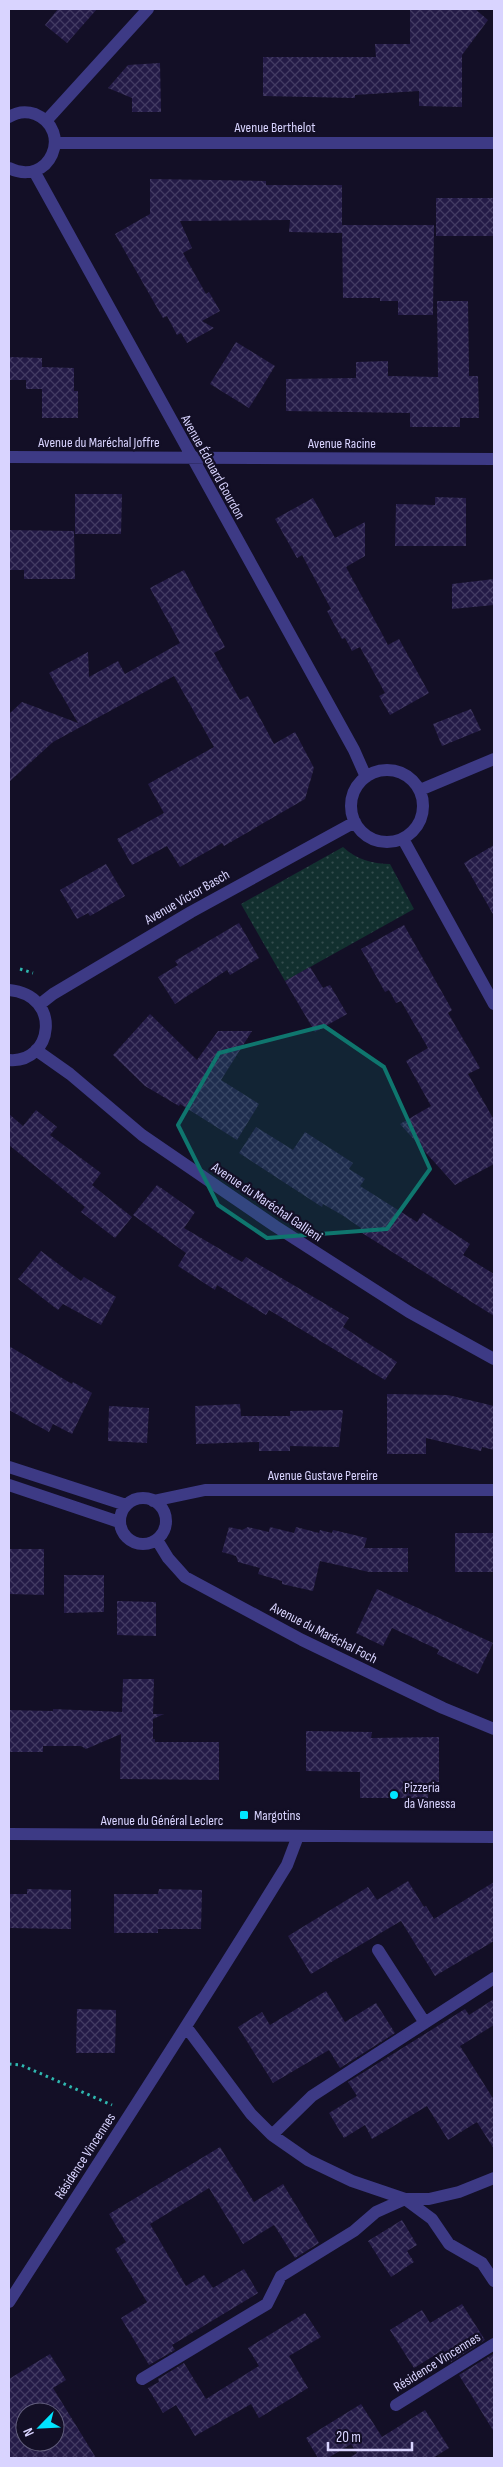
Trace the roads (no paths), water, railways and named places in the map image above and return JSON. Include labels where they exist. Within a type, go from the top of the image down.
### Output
[{"type":"street","points":[[46,121],[148,9]]},
{"type":"street","points":[[9,117],[22,112],[31,113],[46,121],[51,128],[55,143],[49,161],[34,171],[25,173],[9,168]]},
{"type":"street","name":"Avenue Berthelot","points":[[55,143],[494,143]]},
{"type":"street","name":"Avenue Édouard Gourdon","points":[[34,171],[190,457],[354,750],[366,777]]},
{"type":"street","name":"Avenue du Maréchal Joffre","points":[[9,457],[190,457]]},
{"type":"street","name":"Avenue Racine","points":[[190,457],[494,459]]},
{"type":"street","points":[[420,790],[494,759]]},
{"type":"street","points":[[396,771],[410,778],[420,790],[423,809],[422,818],[418,827],[403,839],[392,842],[370,838],[361,831],[355,822],[352,802],[354,793],[366,777],[375,772],[396,771]]},
{"type":"street","name":"Avenue Victor Basch","points":[[39,1005],[53,994],[191,912],[355,822]]},
{"type":"street","points":[[403,839],[494,1004]]},
{"type":"street","points":[[9,990],[19,991],[31,996],[45,1016],[46,1028],[43,1040],[36,1050],[26,1057],[9,1060]]},
{"type":"street","name":"Avenue du Maréchal Gallieni","points":[[36,1050],[70,1074],[142,1135],[275,1226],[409,1312],[494,1359]]},
{"type":"street","points":[[9,1467],[126,1505],[139,1499],[153,1501],[164,1512],[166,1520],[165,1527],[157,1540],[143,1545],[136,1544],[124,1535],[119,1522],[126,1505]]},
{"type":"street","points":[[9,1485],[119,1522]]},
{"type":"street","name":"Avenue Gustave Pereire","points":[[153,1501],[205,1490],[494,1490]]},
{"type":"street","name":"Avenue du Maréchal Foch","points":[[157,1540],[168,1558],[185,1577],[302,1640],[443,1708],[494,1729]]},
{"type":"street","name":"Avenue du Général Leclerc","points":[[9,1834],[494,1837]]},
{"type":"street","name":"Résidence Vincennes","points":[[9,2302],[187,2028],[287,1865],[298,1836]]},
{"type":"street","points":[[378,1950],[424,2023]]},
{"type":"street","points":[[272,2135],[312,2096],[402,2040],[424,2023],[494,1978]]},
{"type":"street","points":[[187,2028],[251,2114],[272,2135],[308,2160],[352,2181],[405,2199],[432,2219],[450,2244],[482,2262],[494,2281]]},
{"type":"street","points":[[142,2380],[266,2304],[281,2276],[354,2230],[376,2212],[405,2199],[428,2199],[459,2192],[494,2178]]},
{"type":"street","name":"Résidence Vincennes","points":[[396,2405],[494,2344]]},
{"type":"place","name":"Pizzeria da Vanessa","points":[[394,1795]]},
{"type":"place","name":"Margotins","points":[[244,1815]]}]
